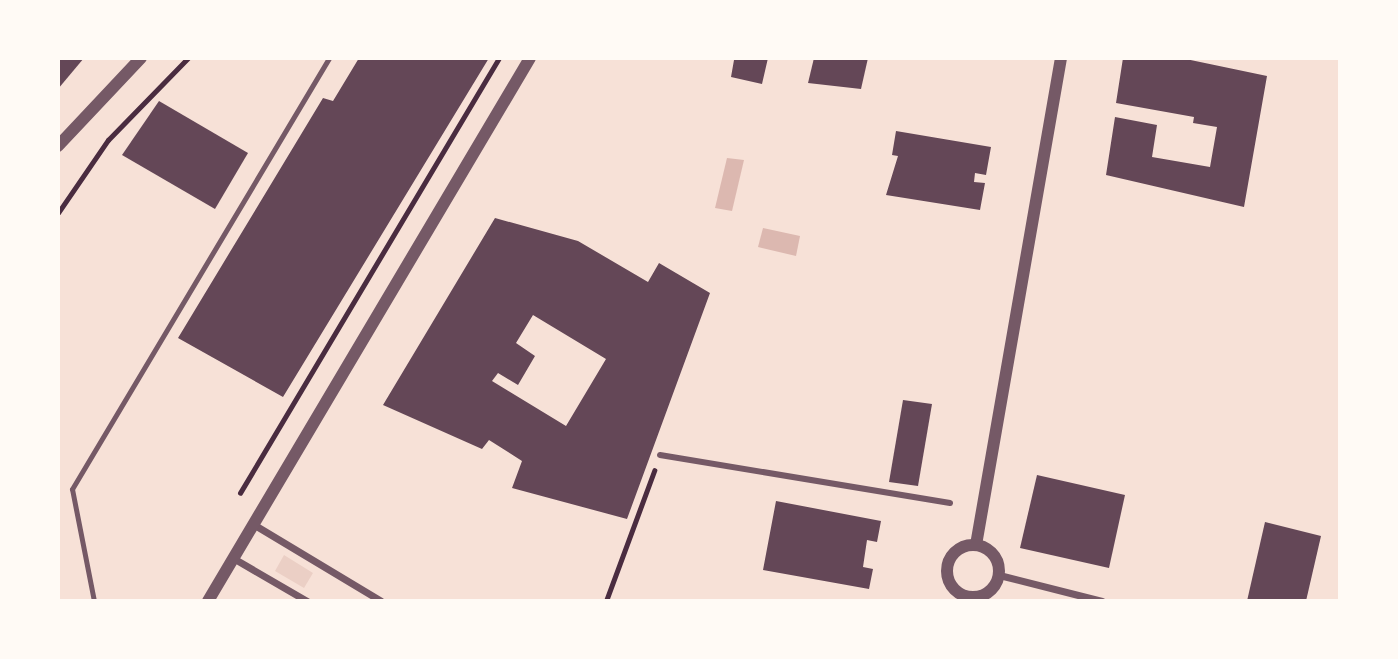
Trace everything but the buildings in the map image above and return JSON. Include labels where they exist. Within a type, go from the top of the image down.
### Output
[{"type":"street","points":[[58,146],[141,58]]},
{"type":"street","points":[[208,601],[530,58]]},
{"type":"street","points":[[976,545],[1061,58]]},
{"type":"street","points":[[660,455],[950,503]]},
{"type":"street","points":[[252,524],[381,601]]},
{"type":"street","points":[[976,545],[994,555],[999,575],[984,595],[966,599],[951,584],[948,566],[958,550],[976,545]]},
{"type":"street","points":[[233,558],[307,601]]},
{"type":"street","points":[[999,575],[1102,601]]},
{"type":"lane","points":[[93,601],[72,489],[329,58]]},
{"type":"path","points":[[58,213],[108,140],[188,58]]},
{"type":"path","points":[[240,493],[499,58]]},
{"type":"path","points":[[606,601],[660,455]]},
{"type":"shaded area","points":[[727,158],[744,160],[732,211],[715,208]]},
{"type":"shaded area","points":[[763,228],[800,236],[796,256],[758,247]]},
{"type":"shaded area","points":[[284,555],[313,573],[304,588],[275,571]]}]
